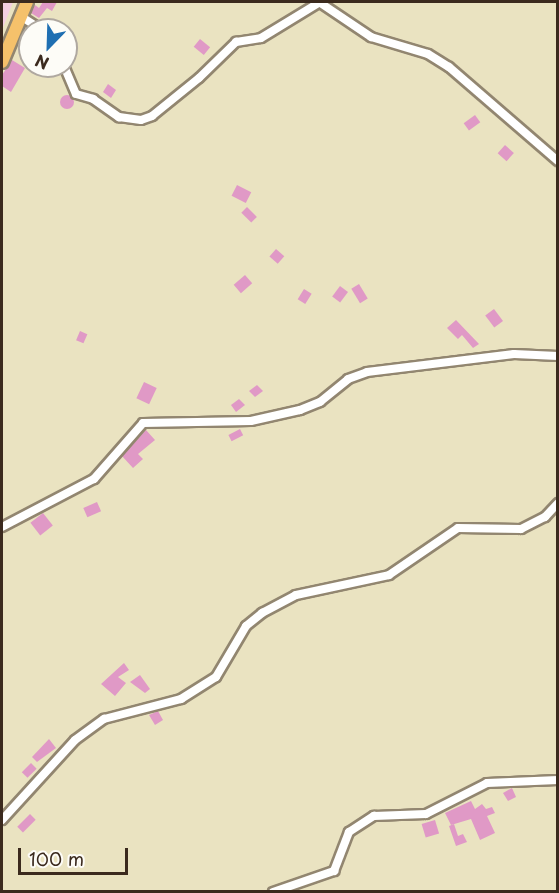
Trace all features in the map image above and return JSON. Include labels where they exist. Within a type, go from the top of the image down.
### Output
[{"type":"highway","points":[[2,62],[27,2]]},
{"type":"street","points":[[69,78],[76,94],[93,99],[119,117],[141,120],[152,116],[199,78],[236,42],[261,38],[319,2],[371,37],[428,54],[449,67],[558,161]]},
{"type":"street","points":[[2,527],[94,479],[143,423],[251,421],[300,410],[320,402],[348,379],[367,372],[514,354],[558,356]]},
{"type":"street","points":[[2,820],[75,740],[104,719],[181,699],[216,677],[246,626],[262,613],[296,595],[389,575],[458,528],[521,529],[545,518],[558,503]]},
{"type":"street","points":[[273,891],[334,871],[349,832],[374,816],[426,814],[487,783],[558,780]]},
{"type":"shaded area","points":[[2,2],[13,2],[2,30]]},
{"type":"building","points":[[43,2],[57,2],[52,11],[47,8],[39,18],[31,13],[35,5],[39,8]]},
{"type":"building","points":[[200,39],[210,47],[204,55],[194,47]]},
{"type":"building","points":[[12,60],[18,64],[19,78],[11,92],[2,86],[2,75]]},
{"type":"building","points":[[108,84],[116,90],[111,98],[103,92]]},
{"type":"building","points":[[64,95],[70,95],[74,102],[70,109],[64,109],[60,105],[60,99]]},
{"type":"building","points":[[475,115],[480,122],[469,131],[464,123]]},
{"type":"building","points":[[505,145],[514,153],[507,161],[498,153]]},
{"type":"building","points":[[237,185],[251,192],[246,203],[232,196]]},
{"type":"building","points":[[247,207],[257,217],[251,223],[241,213]]},
{"type":"building","points":[[276,249],[284,256],[278,264],[269,257]]},
{"type":"building","points":[[245,275],[252,283],[241,293],[234,285]]},
{"type":"building","points":[[359,284],[368,299],[360,303],[351,289]]},
{"type":"building","points":[[340,286],[348,292],[340,302],[332,296]]},
{"type":"building","points":[[304,289],[312,294],[305,304],[298,299]]},
{"type":"building","points":[[494,309],[503,321],[494,328],[485,316]]},
{"type":"building","points":[[456,320],[479,344],[473,348],[462,335],[458,339],[447,328]]},
{"type":"building","points":[[80,331],[87,334],[83,343],[76,340]]},
{"type":"building","points":[[144,382],[157,388],[149,404],[136,398]]},
{"type":"building","points":[[257,385],[263,391],[255,397],[249,391]]},
{"type":"building","points":[[239,399],[245,405],[236,412],[231,405]]},
{"type":"building","points":[[240,429],[243,435],[232,441],[228,435]]},
{"type":"building","points":[[146,430],[155,440],[138,454],[143,459],[133,468],[122,456]]},
{"type":"building","points":[[97,502],[101,511],[87,517],[83,508]]},
{"type":"building","points":[[43,513],[53,526],[40,535],[30,523]]},
{"type":"building","points":[[124,663],[129,670],[118,677],[126,683],[115,696],[101,684]]},
{"type":"building","points":[[140,675],[150,689],[145,693],[130,682]]},
{"type":"building","points":[[158,711],[163,720],[155,725],[149,715]]},
{"type":"building","points":[[49,739],[56,748],[37,762],[32,757]]},
{"type":"building","points":[[31,763],[37,769],[27,778],[22,772]]},
{"type":"building","points":[[512,788],[516,797],[508,801],[503,793]]},
{"type":"building","points":[[471,801],[475,809],[482,804],[486,809],[492,807],[495,813],[487,816],[495,833],[480,840],[471,819],[451,825],[445,813]]},
{"type":"building","points":[[30,814],[36,820],[23,832],[17,827]]},
{"type":"building","points":[[435,820],[439,833],[426,837],[422,824]]},
{"type":"building","points":[[454,824],[458,836],[463,834],[467,842],[456,846],[449,826]]}]
